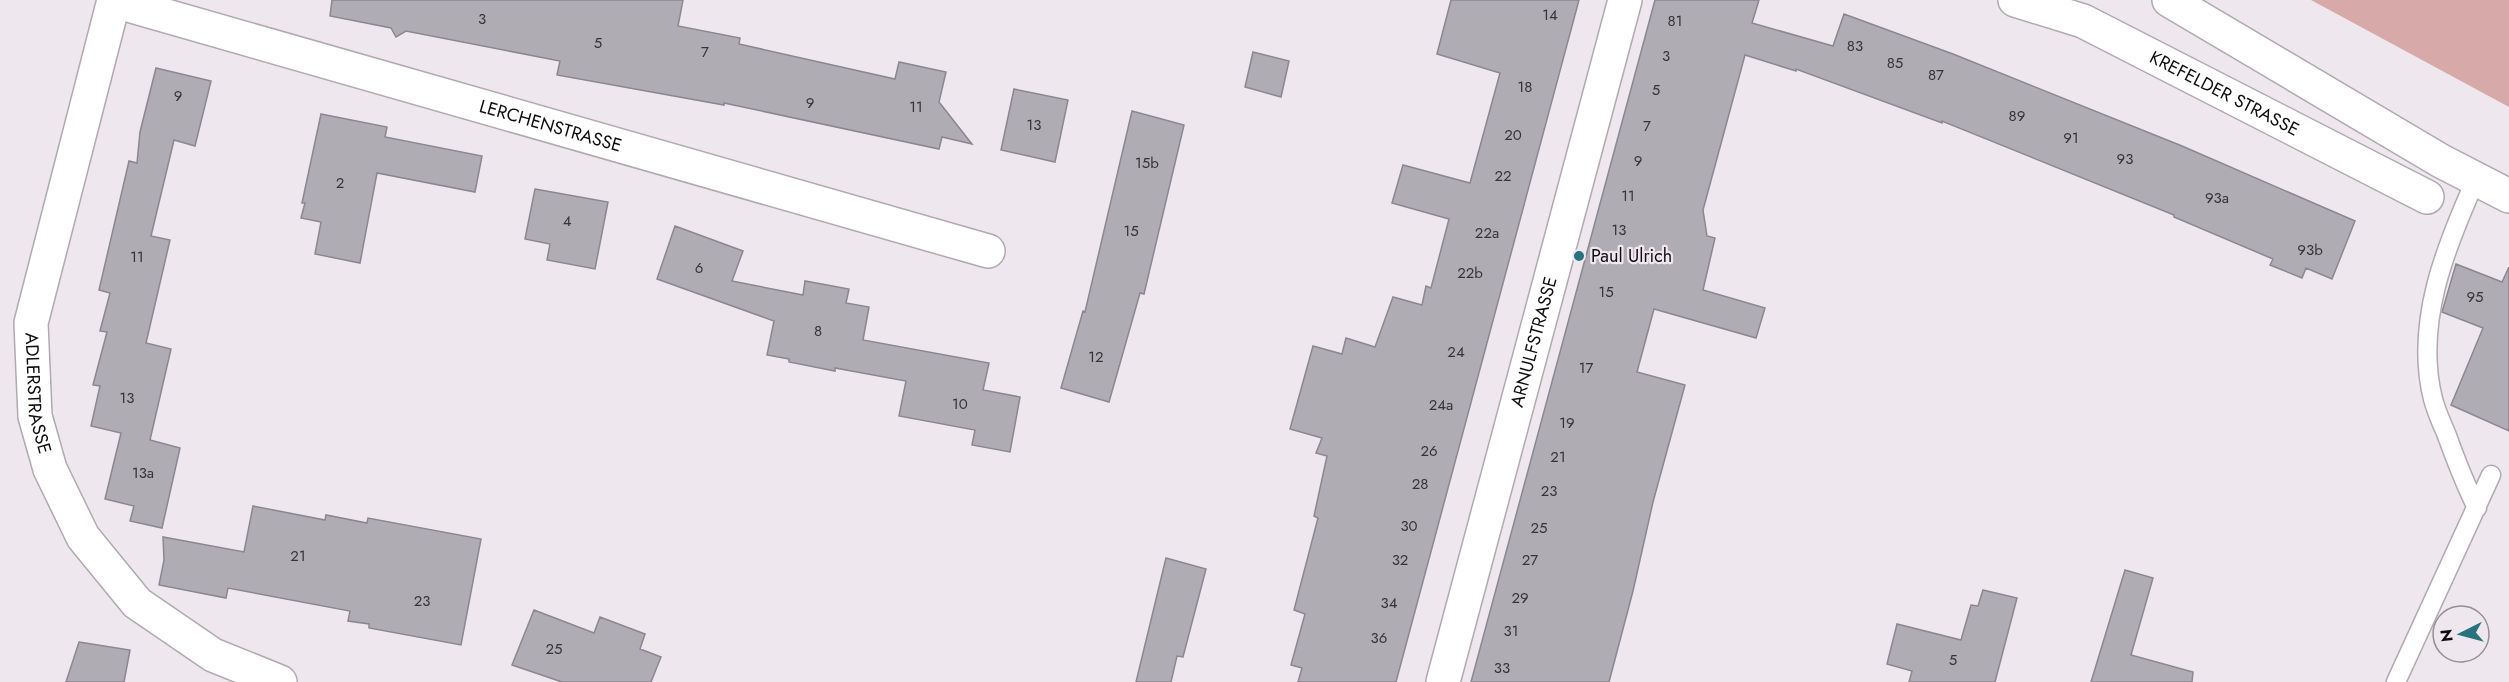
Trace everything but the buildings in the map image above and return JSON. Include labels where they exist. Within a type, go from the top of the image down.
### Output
[{"type":"street","name":"LERCHENSTRASSE","points":[[114,0],[988,252]]},
{"type":"street","name":"ADLERSTRASSE","points":[[114,0],[31,323],[35,416],[50,469],[83,537],[137,603],[213,655],[280,682]]},
{"type":"street","name":"ARNULFSTRASSE","points":[[1443,682],[1624,0]]},
{"type":"street","name":"KREFELDER STRASSE","points":[[2015,0],[2083,21],[2427,197]]},
{"type":"street","points":[[2169,0],[2441,161],[2509,196]]},
{"type":"lane","points":[[2476,179],[2440,269],[2429,321],[2427,357],[2433,398],[2465,483],[2477,508]]},
{"type":"lane","points":[[2396,682],[2492,475]]},
{"type":"shaded area","points":[[2311,0],[2509,0],[2509,107]]},
{"type":"place","name":"Paul Ulrich","points":[[1579,256]]}]
